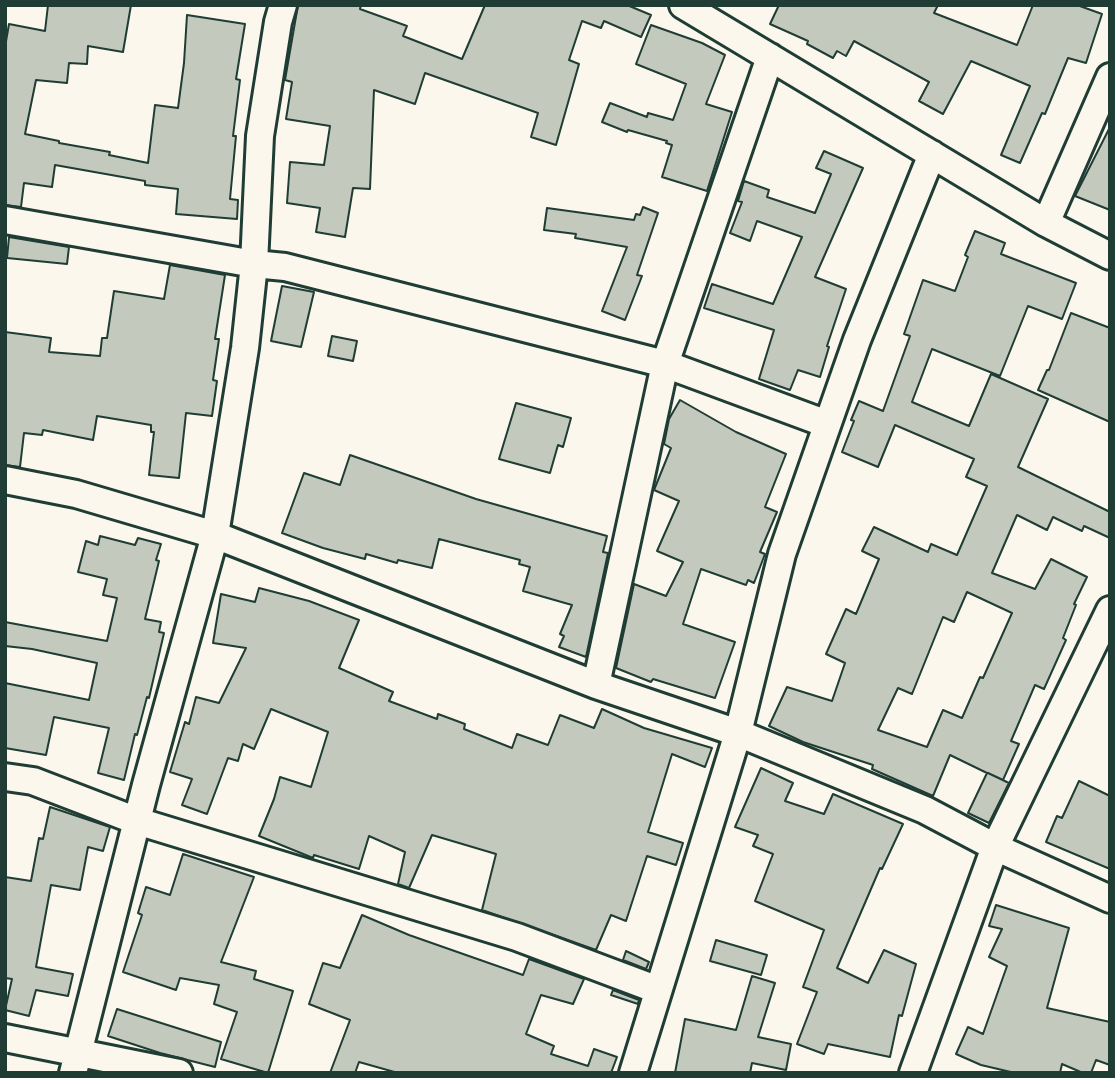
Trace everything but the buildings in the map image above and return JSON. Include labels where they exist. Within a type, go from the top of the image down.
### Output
[{"type":"street","points":[[75,1062],[215,535],[245,348],[254,264],[260,136],[283,5]]},
{"type":"street","points":[[683,5],[1046,222],[1110,256]]},
{"type":"street","points":[[596,685],[665,364],[770,57]]},
{"type":"street","points":[[1046,222],[1110,77]]},
{"type":"street","points":[[633,1073],[738,733],[782,554],[857,340],[932,154]]},
{"type":"street","points":[[5,220],[254,264],[285,267],[665,364],[827,424]]},
{"type":"street","points":[[5,480],[76,494],[215,535],[596,685],[738,733],[925,810],[995,847],[1110,899]]},
{"type":"street","points":[[913,1073],[995,847],[1110,610]]},
{"type":"street","points":[[5,777],[33,781],[137,821],[517,937],[658,990]]},
{"type":"street","points":[[5,1038],[75,1062],[179,1073]]}]
